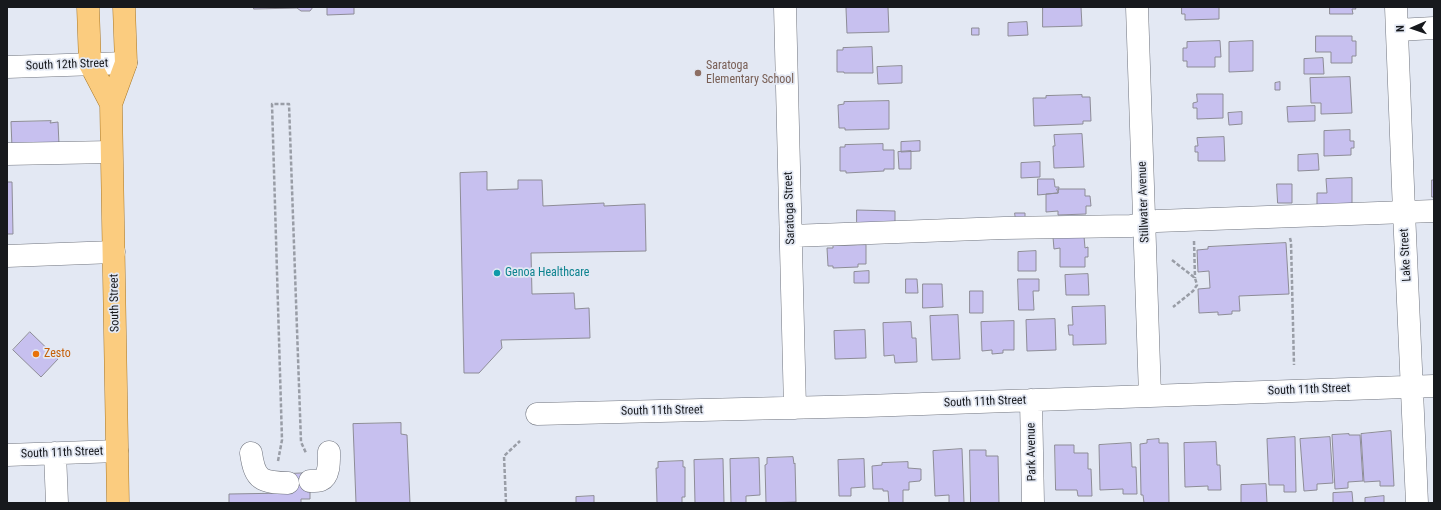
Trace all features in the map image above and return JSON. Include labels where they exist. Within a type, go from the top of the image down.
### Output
[{"type":"main road","name":"South Street","points":[[88,7],[90,64],[110,104]]},
{"type":"main road","name":"South Street","points":[[118,503],[110,104],[126,63],[124,7]]},
{"type":"street","name":"Saratoga Street","points":[[785,7],[792,236],[795,408]]},
{"type":"street","name":"Stillwater Avenue","points":[[1137,7],[1150,396]]},
{"type":"street","name":"Lake Street","points":[[1396,7],[1418,503]]},
{"type":"street","points":[[1397,30],[1434,28]]},
{"type":"street","name":"South 12th Street","points":[[7,66],[126,63]]},
{"type":"street","points":[[7,154],[112,152]]},
{"type":"street","points":[[792,236],[1020,228],[1131,226],[1157,221],[1434,211]]},
{"type":"street","points":[[7,256],[114,252]]},
{"type":"street","name":"South 11th Street","points":[[537,414],[795,408],[1434,386]]},
{"type":"street","name":"Park Avenue","points":[[1030,400],[1033,503]]},
{"type":"street","name":"South 11th Street","points":[[7,455],[117,451]]},
{"type":"street","points":[[251,453],[253,467],[257,474],[263,479],[270,482],[288,483]]},
{"type":"street","points":[[55,454],[57,503]]},
{"type":"street","points":[[310,482],[321,480],[326,476],[328,469],[319,455]]},
{"type":"path","points":[[278,462],[282,440],[272,104],[289,104],[301,442],[319,455]]},
{"type":"path","points":[[1286,236],[1289,236],[1291,242],[1294,365]]},
{"type":"path","points":[[1173,307],[1196,287],[1197,281],[1195,278],[1194,239],[1201,238]]},
{"type":"path","points":[[1172,260],[1195,278]]},
{"type":"path","points":[[506,503],[504,456],[520,441]]},
{"type":"building","points":[[254,7],[313,7],[310,11],[301,11],[297,8],[254,9]]},
{"type":"building","points":[[327,7],[354,7],[354,14],[327,15]]},
{"type":"building","points":[[888,7],[889,32],[847,33],[846,8]]},
{"type":"building","points":[[1043,7],[1081,7],[1082,26],[1043,27]]},
{"type":"building","points":[[1182,7],[1219,7],[1219,19],[1185,20],[1185,14],[1182,14]]},
{"type":"building","points":[[1330,7],[1355,7],[1356,9],[1352,9],[1353,14],[1330,14]]},
{"type":"building","points":[[1027,22],[1028,35],[1008,36],[1008,23]]},
{"type":"building","points":[[972,28],[979,28],[979,35],[972,35]]},
{"type":"building","points":[[1316,36],[1352,36],[1352,41],[1356,41],[1356,56],[1352,56],[1352,63],[1331,63],[1331,52],[1316,52]]},
{"type":"building","points":[[1220,41],[1221,57],[1215,57],[1215,67],[1187,67],[1187,61],[1183,61],[1183,48],[1187,48],[1187,42]]},
{"type":"building","points":[[1253,41],[1253,71],[1229,72],[1229,42]]},
{"type":"building","points":[[872,47],[873,73],[837,72],[837,50],[843,50],[843,48]]},
{"type":"building","points":[[1323,58],[1324,74],[1304,74],[1304,59]]},
{"type":"building","points":[[902,66],[902,83],[878,84],[877,67]]},
{"type":"building","points":[[1350,77],[1352,113],[1321,114],[1321,103],[1311,103],[1310,78]]},
{"type":"building","points":[[1280,82],[1280,90],[1275,90],[1275,83]]},
{"type":"building","points":[[1197,94],[1223,94],[1223,118],[1197,119],[1197,108],[1193,108],[1193,103],[1197,102]]},
{"type":"building","points":[[1082,95],[1082,97],[1090,97],[1091,121],[1083,121],[1083,124],[1034,126],[1033,98],[1046,98],[1046,96]]},
{"type":"building","points":[[889,101],[889,129],[845,130],[845,128],[839,128],[838,105],[844,104],[844,102]]},
{"type":"building","points":[[1315,106],[1315,121],[1288,122],[1287,107]]},
{"type":"building","points":[[1242,112],[1242,124],[1229,125],[1228,113]]},
{"type":"building","points":[[51,121],[50,123],[58,122],[59,145],[12,148],[11,122]]},
{"type":"building","points":[[1350,130],[1350,141],[1354,141],[1354,148],[1351,148],[1351,155],[1324,156],[1324,131]]},
{"type":"building","points":[[1082,134],[1084,167],[1054,168],[1054,135]]},
{"type":"building","points":[[1224,137],[1225,161],[1198,161],[1198,152],[1195,152],[1195,146],[1198,146],[1197,138]]},
{"type":"building","points":[[920,141],[920,151],[901,152],[901,142]]},
{"type":"building","points":[[883,144],[883,150],[894,150],[894,169],[846,173],[846,171],[840,171],[840,147],[845,147],[845,145]]},
{"type":"building","points":[[911,151],[911,169],[899,169],[898,152]]},
{"type":"building","points":[[1318,154],[1319,170],[1298,171],[1298,155]]},
{"type":"building","points":[[1040,162],[1040,177],[1021,178],[1021,163]]},
{"type":"building","name":"Genoa Healthcare","points":[[487,172],[487,190],[518,189],[518,180],[542,180],[543,206],[604,203],[604,206],[645,204],[646,251],[531,253],[532,294],[574,293],[575,309],[589,308],[590,338],[501,340],[502,348],[479,373],[464,373],[460,173]]},
{"type":"building","points":[[1352,178],[1352,204],[1317,205],[1317,193],[1327,193],[1326,179]]},
{"type":"building","points":[[1038,179],[1054,179],[1055,187],[1059,187],[1058,193],[1038,195]]},
{"type":"building","points":[[1432,180],[1434,180],[1434,197],[1432,197]]},
{"type":"building","points":[[7,182],[12,182],[13,234],[7,234]]},
{"type":"building","points":[[1277,184],[1292,184],[1292,203],[1278,203]]},
{"type":"building","points":[[1057,189],[1085,189],[1085,196],[1090,196],[1091,206],[1086,206],[1086,214],[1058,215],[1058,211],[1046,212],[1046,194],[1058,193]]},
{"type":"building","points":[[857,210],[895,211],[895,230],[857,233]]},
{"type":"building","points":[[1015,213],[1025,213],[1025,220],[1016,220]]},
{"type":"building","points":[[1084,236],[1085,248],[1088,247],[1088,257],[1085,257],[1085,267],[1060,267],[1060,248],[1054,249],[1053,237]]},
{"type":"building","points":[[1286,243],[1289,294],[1239,296],[1240,311],[1232,311],[1232,314],[1218,315],[1218,312],[1199,313],[1198,289],[1210,288],[1209,271],[1198,272],[1197,250],[1208,249],[1208,247]]},
{"type":"building","points":[[866,245],[866,264],[858,264],[858,267],[833,268],[833,266],[828,266],[827,248],[833,248],[833,246]]},
{"type":"building","points":[[1036,251],[1036,271],[1018,271],[1018,252]]},
{"type":"building","points":[[869,271],[869,283],[854,283],[854,272]]},
{"type":"building","points":[[1088,274],[1089,295],[1066,295],[1065,275]]},
{"type":"building","points":[[906,279],[917,279],[918,293],[906,293]]},
{"type":"building","points":[[1018,279],[1039,279],[1039,291],[1033,291],[1034,310],[1019,310]]},
{"type":"building","points":[[923,284],[942,284],[943,307],[923,308]]},
{"type":"building","points":[[970,291],[983,291],[983,313],[970,313]]},
{"type":"building","points":[[1105,306],[1106,344],[1073,345],[1073,335],[1069,335],[1068,325],[1073,325],[1072,307]]},
{"type":"building","points":[[958,315],[960,359],[932,360],[930,316]]},
{"type":"building","points":[[1055,319],[1056,350],[1027,351],[1026,320]]},
{"type":"building","points":[[1014,321],[1014,350],[1003,350],[1003,353],[992,354],[992,350],[982,351],[981,322]]},
{"type":"building","points":[[911,322],[912,338],[916,338],[917,362],[895,363],[894,355],[884,356],[883,323]]},
{"type":"building","points":[[865,330],[866,358],[835,359],[834,331]]},
{"type":"building","name":"Zesto","points":[[30,332],[58,359],[41,377],[13,350]]},
{"type":"building","points":[[401,423],[401,434],[407,435],[410,503],[356,503],[353,424]]},
{"type":"building","points":[[1391,431],[1394,486],[1380,486],[1380,481],[1364,482],[1361,434]]},
{"type":"building","points":[[1332,435],[1360,435],[1363,481],[1348,482],[1348,488],[1335,489]]},
{"type":"building","points":[[1295,437],[1296,492],[1284,492],[1284,485],[1269,485],[1267,439]]},
{"type":"building","points":[[1330,437],[1333,483],[1317,484],[1317,490],[1304,491],[1300,439]]},
{"type":"building","points":[[1159,439],[1159,443],[1168,443],[1169,503],[1144,503],[1143,495],[1141,495],[1140,444],[1147,443],[1147,440]]},
{"type":"building","points":[[1216,442],[1217,465],[1220,465],[1221,490],[1208,490],[1208,486],[1185,487],[1184,443]]},
{"type":"building","points":[[1131,443],[1132,467],[1136,467],[1137,494],[1123,494],[1123,489],[1100,490],[1099,445]]},
{"type":"building","points":[[1055,445],[1074,445],[1074,453],[1088,453],[1088,469],[1091,469],[1092,496],[1078,496],[1077,490],[1056,490]]},
{"type":"building","points":[[962,449],[964,503],[949,503],[949,495],[935,496],[933,451]]},
{"type":"building","points":[[970,450],[986,450],[986,456],[998,456],[999,503],[971,503]]},
{"type":"building","points":[[793,457],[794,464],[795,463],[796,502],[766,503],[765,465],[767,464],[767,458]]},
{"type":"building","points":[[759,458],[760,495],[746,496],[746,503],[731,503],[730,459]]},
{"type":"building","points":[[723,459],[724,503],[695,503],[694,460]]},
{"type":"building","points":[[864,459],[865,487],[851,488],[851,496],[839,496],[838,460]]},
{"type":"building","points":[[683,461],[683,467],[685,467],[685,497],[682,497],[682,503],[657,503],[656,468],[658,468],[658,462]]},
{"type":"building","points":[[908,462],[908,468],[921,469],[921,480],[909,482],[909,490],[903,490],[903,503],[889,503],[888,491],[883,491],[883,489],[873,489],[872,466],[882,465],[882,463]]},
{"type":"building","points":[[310,473],[310,499],[301,499],[301,503],[229,503],[229,494],[288,493],[288,474]]},
{"type":"building","points":[[1266,484],[1267,503],[1241,503],[1241,485]]},
{"type":"building","points":[[1352,492],[1353,503],[1333,503],[1333,493]]},
{"type":"building","points":[[594,496],[594,503],[576,503],[576,497]]},
{"type":"building","points":[[1384,496],[1384,503],[1365,503],[1365,498]]},
{"type":"place","name":"Saratoga Elementary School","points":[[698,73]]},
{"type":"place","name":"Genoa Healthcare","points":[[497,273]]},
{"type":"place","name":"Zesto","points":[[36,354]]}]
